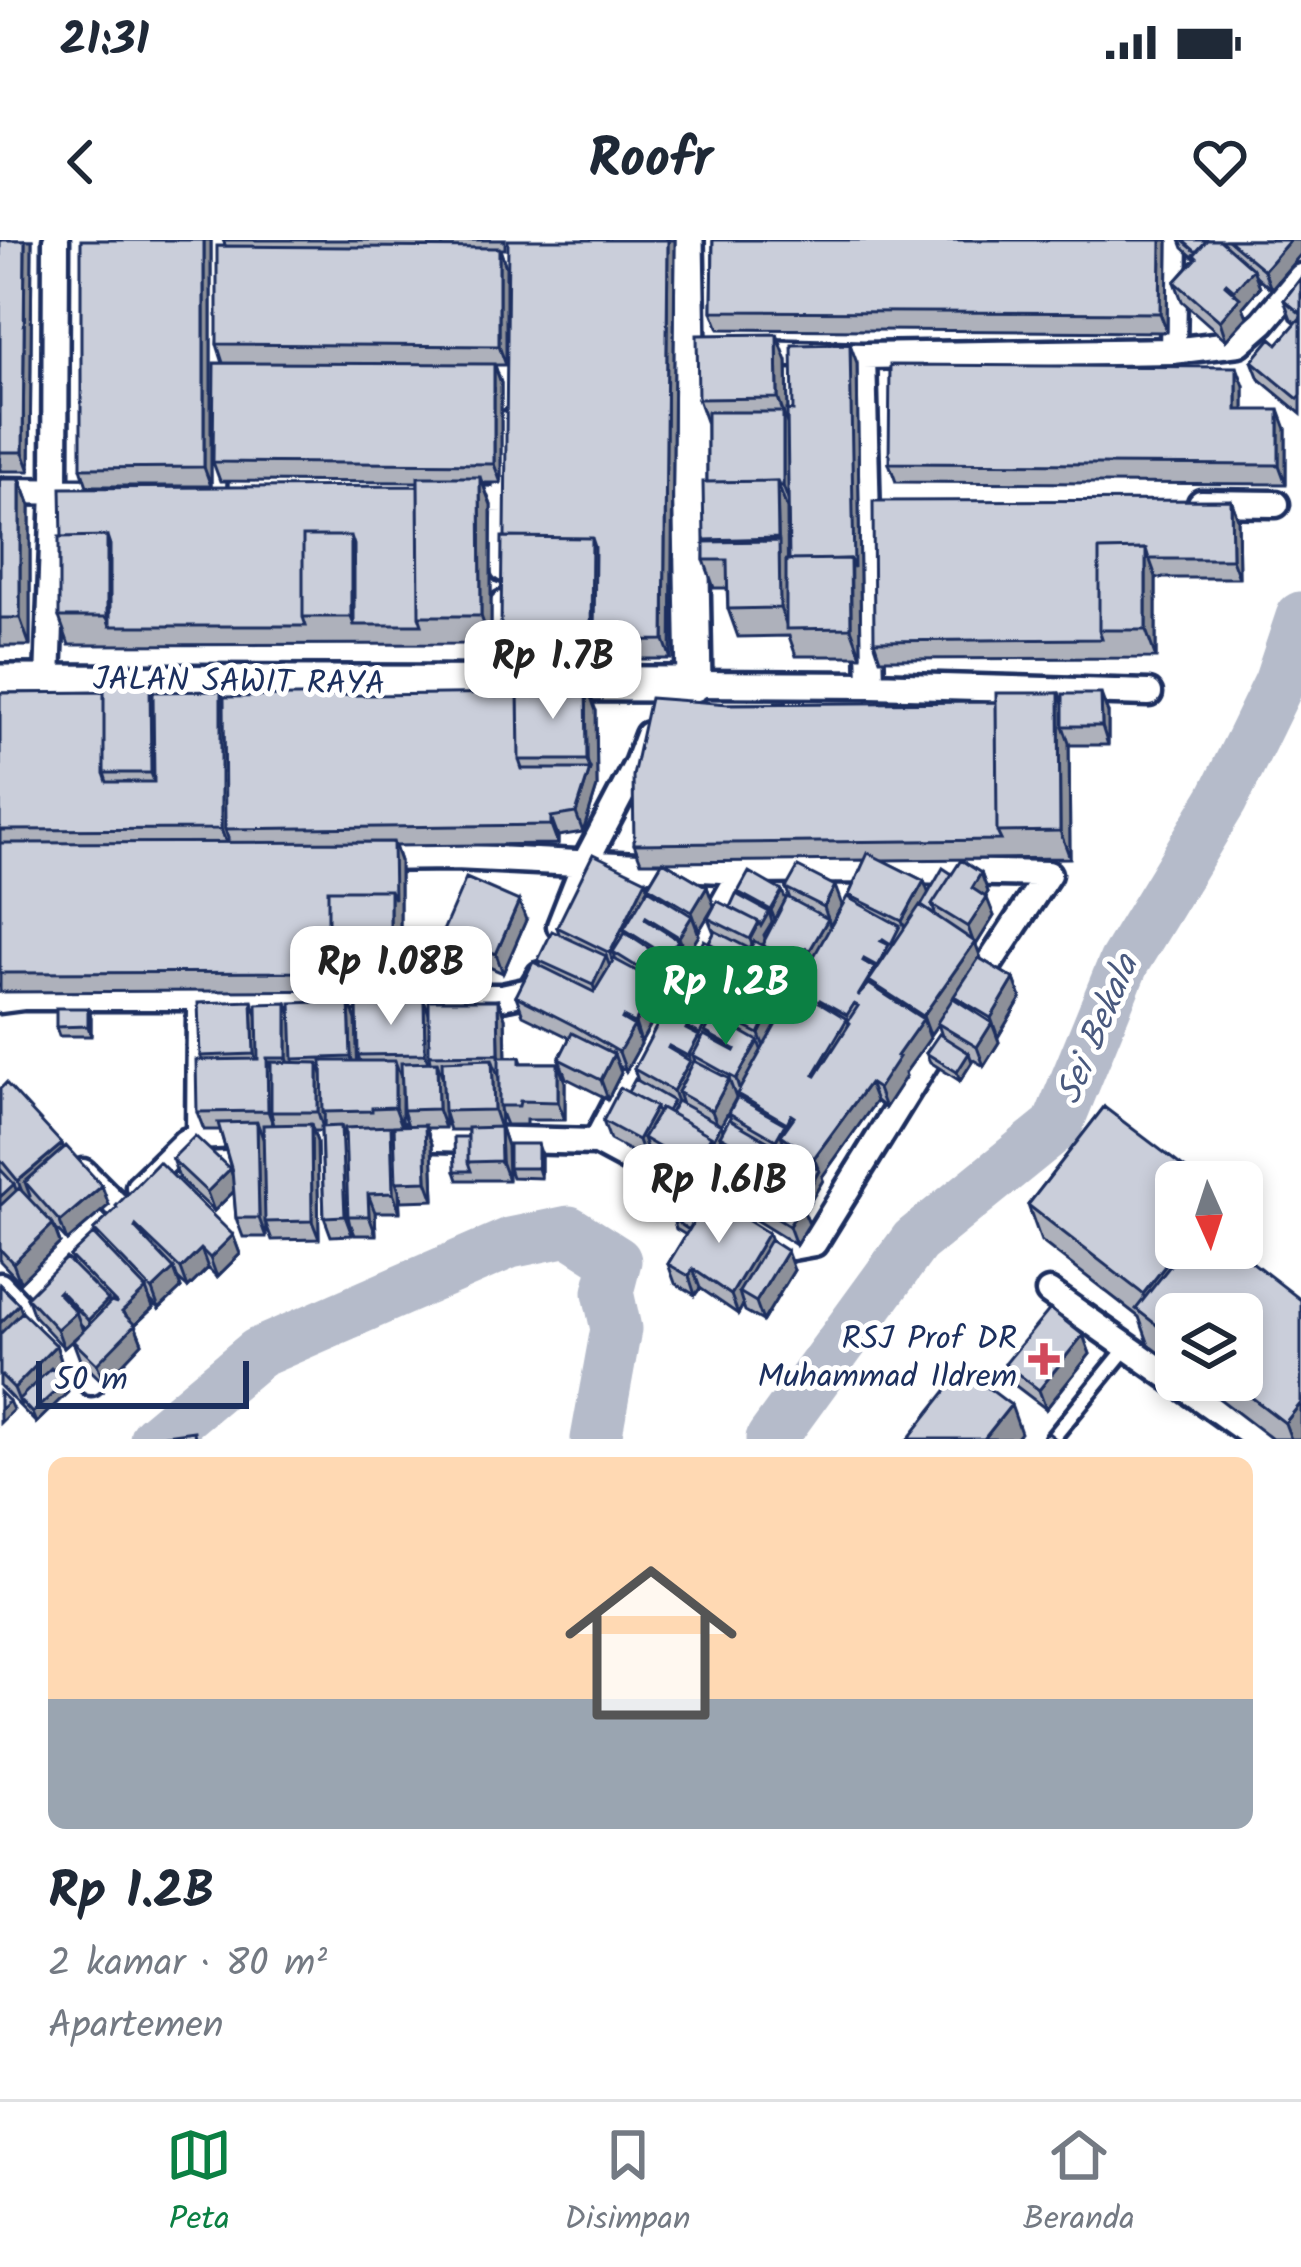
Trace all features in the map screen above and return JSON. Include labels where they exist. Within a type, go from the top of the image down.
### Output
[{"type":"street","points":[[48,680],[56,491],[56,240]]},
{"type":"street","points":[[686,240],[709,352],[694,684],[1149,693]]},
{"type":"street","points":[[1173,351],[1175,240]]},
{"type":"street","points":[[212,496],[226,370],[225,249]]},
{"type":"street","points":[[709,352],[863,356],[1173,351],[1239,343],[1301,277]]},
{"type":"street","points":[[863,356],[880,502],[871,685]]},
{"type":"street","points":[[502,686],[508,396]]},
{"type":"street","points":[[0,491],[123,493]]},
{"type":"street","points":[[437,499],[505,500]]},
{"type":"street","points":[[1180,503],[1276,504]]},
{"type":"street","name":"JALAN SAWIT RAYA","points":[[0,682],[694,684]]},
{"type":"street","points":[[0,1000],[502,997],[530,991],[584,865],[637,764],[652,722],[658,685]]},
{"type":"street","points":[[336,858],[455,857],[860,880],[1048,874],[915,1077],[814,1243],[792,1247],[706,1188],[596,1142],[373,1137]]},
{"type":"street","points":[[596,1142],[742,871]]},
{"type":"street","points":[[199,1137],[200,997]]},
{"type":"street","points":[[101,1231],[185,1142],[199,1137],[270,1134]]},
{"type":"street","points":[[60,1148],[119,1208]]},
{"type":"street","points":[[20,1308],[46,1285]]},
{"type":"street","points":[[0,1286],[91,1382]]},
{"type":"street","points":[[1048,1292],[1258,1439]]},
{"type":"lane","points":[[1052,1439],[1128,1346]]},
{"type":"building","points":[[0,240],[25,240],[23,452],[0,452]]},
{"type":"building","points":[[81,240],[204,240],[204,467],[81,468]]},
{"type":"building","points":[[508,240],[668,240],[664,640],[594,641],[592,538],[505,537]]},
{"type":"building","points":[[713,240],[1161,240],[1160,313],[712,311]]},
{"type":"building","points":[[1182,240],[1207,240],[1196,252]]},
{"type":"building","points":[[1207,240],[1220,240],[1253,269],[1234,290],[1226,283],[1240,298],[1220,321],[1175,282]]},
{"type":"building","points":[[1228,240],[1290,240],[1264,270]]},
{"type":"building","points":[[217,246],[499,248],[499,346],[217,344]]},
{"type":"building","points":[[1301,278],[1301,314],[1284,300]]},
{"type":"building","points":[[1301,317],[1298,399],[1252,361],[1271,338],[1278,344]]},
{"type":"building","points":[[777,334],[778,398],[698,399],[697,335]]},
{"type":"building","points":[[850,344],[854,568],[850,559],[789,560],[787,410],[793,411],[792,345]]},
{"type":"building","points":[[214,363],[494,364],[494,464],[213,462]]},
{"type":"building","points":[[890,365],[1237,367],[1237,410],[1279,410],[1279,465],[889,463]]},
{"type":"building","points":[[707,412],[783,412],[783,486],[777,481],[707,482]]},
{"type":"building","points":[[418,477],[480,477],[481,616],[419,616]]},
{"type":"building","points":[[0,479],[20,479],[20,618],[0,618]]},
{"type":"building","points":[[777,481],[778,538],[704,540],[703,482]]},
{"type":"building","points":[[418,486],[422,625],[354,625],[351,536],[303,536],[306,626],[110,626],[107,536],[62,537],[61,488]]},
{"type":"building","points":[[1231,500],[1232,559],[1149,559],[1146,549],[1099,550],[1102,639],[874,641],[873,501]]},
{"type":"building","points":[[107,536],[107,617],[59,617],[59,537]]},
{"type":"building","points":[[303,536],[351,536],[351,617],[303,617]]},
{"type":"building","points":[[502,537],[592,538],[591,632],[501,631]]},
{"type":"building","points":[[779,541],[780,608],[728,609],[727,560],[704,560],[704,542]]},
{"type":"building","points":[[1146,549],[1146,630],[1099,630],[1099,550]]},
{"type":"building","points":[[850,559],[851,628],[786,629],[786,560]]},
{"type":"building","points":[[104,683],[150,683],[151,773],[104,773]]},
{"type":"building","points":[[586,683],[587,760],[519,760],[518,684]]},
{"type":"building","points":[[221,691],[221,829],[0,830],[0,693],[104,692],[107,782],[154,782],[153,692]]},
{"type":"building","points":[[518,693],[522,769],[590,769],[576,813],[551,817],[551,825],[225,829],[224,697]]},
{"type":"building","points":[[996,693],[1059,693],[1060,831],[997,832]]},
{"type":"building","points":[[1063,694],[1101,694],[1102,726],[1063,726]]},
{"type":"building","points":[[650,698],[729,704],[996,702],[997,832],[1001,840],[634,844],[633,776]]},
{"type":"building","points":[[393,842],[394,899],[390,890],[328,890],[332,972],[0,973],[0,843]]},
{"type":"building","points":[[868,853],[924,881],[902,921],[849,895]]},
{"type":"building","points":[[593,854],[646,880],[610,953],[557,927]]},
{"type":"building","points":[[961,860],[981,873],[972,888],[987,898],[968,927],[932,905]]},
{"type":"building","points":[[663,861],[707,887],[692,912],[648,886]]},
{"type":"building","points":[[798,867],[835,886],[824,907],[786,888]]},
{"type":"building","points":[[943,868],[952,874],[932,905],[934,915],[921,906]]},
{"type":"building","points":[[749,872],[782,891],[771,910],[738,892]]},
{"type":"building","points":[[466,878],[519,901],[496,954],[443,931]]},
{"type":"building","points":[[648,889],[692,916],[679,937],[646,917],[678,940],[667,956],[624,929]]},
{"type":"building","points":[[328,890],[390,890],[390,962],[328,963]]},
{"type":"building","points":[[736,894],[769,912],[761,926],[730,907]]},
{"type":"building","points":[[787,897],[828,919],[797,964],[762,945]]},
{"type":"building","points":[[847,897],[900,926],[891,944],[881,941],[889,945],[877,966],[864,959],[875,968],[858,996],[869,984],[923,1019],[878,1089],[869,1083],[814,1158],[781,1135],[794,1117],[787,1123],[737,1094]],"holes":[[[820,1000],[847,1015],[854,1004],[858,1006],[814,1075],[847,1019]]]},
{"type":"building","points":[[717,901],[759,922],[750,939],[708,918]]},
{"type":"building","points":[[920,905],[975,942],[923,1016],[869,981]]},
{"type":"building","points":[[552,931],[606,956],[593,985],[538,960]]},
{"type":"building","points":[[715,931],[750,949],[743,964],[709,943]]},
{"type":"building","points":[[625,933],[667,960],[655,978],[613,952]]},
{"type":"building","points":[[704,940],[742,961],[712,1008],[676,988],[689,965],[698,970],[691,964]]},
{"type":"building","points":[[754,941],[800,966],[759,1034],[716,1010],[728,985],[756,996],[732,983]]},
{"type":"building","points":[[979,958],[1014,979],[991,1018],[954,996]]},
{"type":"building","points":[[614,959],[657,982],[635,1023],[623,1017],[634,1026],[619,1052],[516,996],[533,962],[594,992]]},
{"type":"building","points":[[675,991],[712,1011],[700,1034],[687,1027],[699,1036],[688,1056],[668,1048],[690,1061],[673,1091],[634,1069]]},
{"type":"building","points":[[953,998],[992,1023],[977,1047],[937,1023]]},
{"type":"building","points":[[424,1000],[425,1054],[358,1055],[357,1001]]},
{"type":"building","points":[[429,1000],[498,1000],[499,1054],[429,1055]]},
{"type":"building","points":[[252,1001],[254,1054],[200,1056],[198,1003]]},
{"type":"building","points":[[349,1001],[351,1057],[293,1059],[291,1003]]},
{"type":"building","points":[[287,1003],[287,1058],[267,1058],[268,1111],[197,1112],[196,1060],[258,1059],[257,1004]]},
{"type":"building","points":[[56,1008],[88,1008],[88,1026],[56,1027]]},
{"type":"building","points":[[714,1016],[758,1041],[736,1079],[693,1055],[704,1035],[734,1051],[705,1032]]},
{"type":"building","points":[[572,1033],[614,1054],[601,1080],[559,1059]]},
{"type":"building","points":[[939,1034],[969,1053],[957,1072],[926,1053]]},
{"type":"building","points":[[499,1057],[520,1057],[520,1063],[558,1063],[558,1102],[499,1106]]},
{"type":"building","points":[[492,1059],[494,1110],[444,1111],[442,1061]]},
{"type":"building","points":[[322,1061],[395,1061],[395,1107],[323,1112]]},
{"type":"building","points":[[694,1061],[729,1079],[712,1111],[678,1092]]},
{"type":"building","points":[[271,1062],[318,1063],[318,1112],[271,1112]]},
{"type":"building","points":[[437,1062],[438,1109],[403,1110],[401,1063]]},
{"type":"building","points":[[635,1079],[673,1101],[667,1111],[661,1108],[658,1113],[656,1107],[628,1092]]},
{"type":"building","points":[[6,1083],[62,1144],[18,1181],[0,1159],[0,1089]]},
{"type":"building","points":[[620,1088],[656,1107],[638,1140],[603,1121]]},
{"type":"building","points":[[737,1097],[785,1124],[776,1140],[729,1113]]},
{"type":"building","points":[[677,1101],[721,1125],[713,1140],[670,1113]]},
{"type":"building","points":[[1104,1107],[1175,1161],[1155,1161],[1155,1269],[1163,1269],[1143,1294],[1028,1205]]},
{"type":"building","points":[[661,1108],[711,1136],[693,1167],[643,1138]]},
{"type":"building","points":[[729,1119],[774,1145],[764,1161],[720,1136]]},
{"type":"building","points":[[257,1122],[259,1218],[236,1218],[232,1171],[218,1123]]},
{"type":"building","points":[[311,1124],[312,1221],[265,1222],[263,1125]]},
{"type":"building","points":[[425,1125],[427,1181],[396,1182],[394,1126]]},
{"type":"building","points":[[341,1126],[345,1216],[324,1217],[321,1127]]},
{"type":"building","points":[[391,1126],[393,1193],[368,1194],[369,1216],[348,1216],[345,1128]]},
{"type":"building","points":[[500,1127],[501,1161],[468,1162],[468,1128]]},
{"type":"building","points":[[195,1136],[230,1169],[207,1192],[172,1159]]},
{"type":"building","points":[[454,1137],[468,1137],[471,1171],[455,1171]]},
{"type":"building","points":[[509,1144],[538,1144],[538,1168],[509,1168]]},
{"type":"building","points":[[723,1145],[767,1170],[762,1180],[718,1153]]},
{"type":"building","points":[[66,1146],[102,1186],[60,1222],[25,1182]]},
{"type":"building","points":[[785,1150],[819,1170],[800,1204],[769,1184]]},
{"type":"building","points":[[716,1152],[802,1205],[789,1226],[703,1173]]},
{"type":"building","points":[[159,1162],[233,1235],[210,1258],[201,1249],[181,1269],[136,1226],[174,1269],[152,1290],[94,1230]]},
{"type":"building","points":[[0,1169],[14,1184],[0,1197]]},
{"type":"building","points":[[19,1188],[53,1224],[13,1263],[0,1249],[0,1206]]},
{"type":"building","points":[[690,1193],[705,1203],[689,1230],[673,1219]]},
{"type":"building","points":[[709,1196],[768,1233],[731,1295],[693,1269],[689,1276],[668,1264]]},
{"type":"building","points":[[93,1234],[146,1289],[122,1312],[135,1325],[97,1364],[73,1341],[111,1302],[117,1304],[70,1256]]},
{"type":"building","points":[[770,1240],[787,1251],[756,1302],[739,1292]]},
{"type":"building","points":[[66,1258],[108,1300],[88,1320],[60,1291],[76,1312],[57,1329],[27,1297]]},
{"type":"building","points":[[1167,1269],[1261,1269],[1301,1300],[1301,1403],[1285,1423],[1256,1401],[1263,1401],[1263,1293],[1155,1293],[1155,1324],[1136,1309]]},
{"type":"building","points":[[0,1285],[19,1304],[0,1323]]},
{"type":"building","points":[[1050,1309],[1083,1335],[1039,1390],[1005,1364]]},
{"type":"building","points":[[22,1312],[56,1345],[14,1388],[0,1374],[0,1334]]},
{"type":"building","points":[[51,1368],[65,1382],[32,1413],[19,1399]]},
{"type":"building","points":[[963,1369],[1011,1405],[984,1439],[908,1439]]},
{"type":"building","points":[[194,1431],[195,1439],[165,1439],[165,1435]]},
{"type":"waterway","name":"Sei Bekala","points":[[771,1439],[915,1241],[1057,1126],[1124,962],[1222,800],[1279,683],[1301,617]]},
{"type":"waterway","name":"Sei Bekala","points":[[155,1439],[258,1353],[510,1243],[569,1231],[616,1261],[608,1292],[616,1329],[596,1439]]},
{"type":"place","name":"RSJ Prof DR Muhammad Ildrem","points":[[1044,1359]]}]
